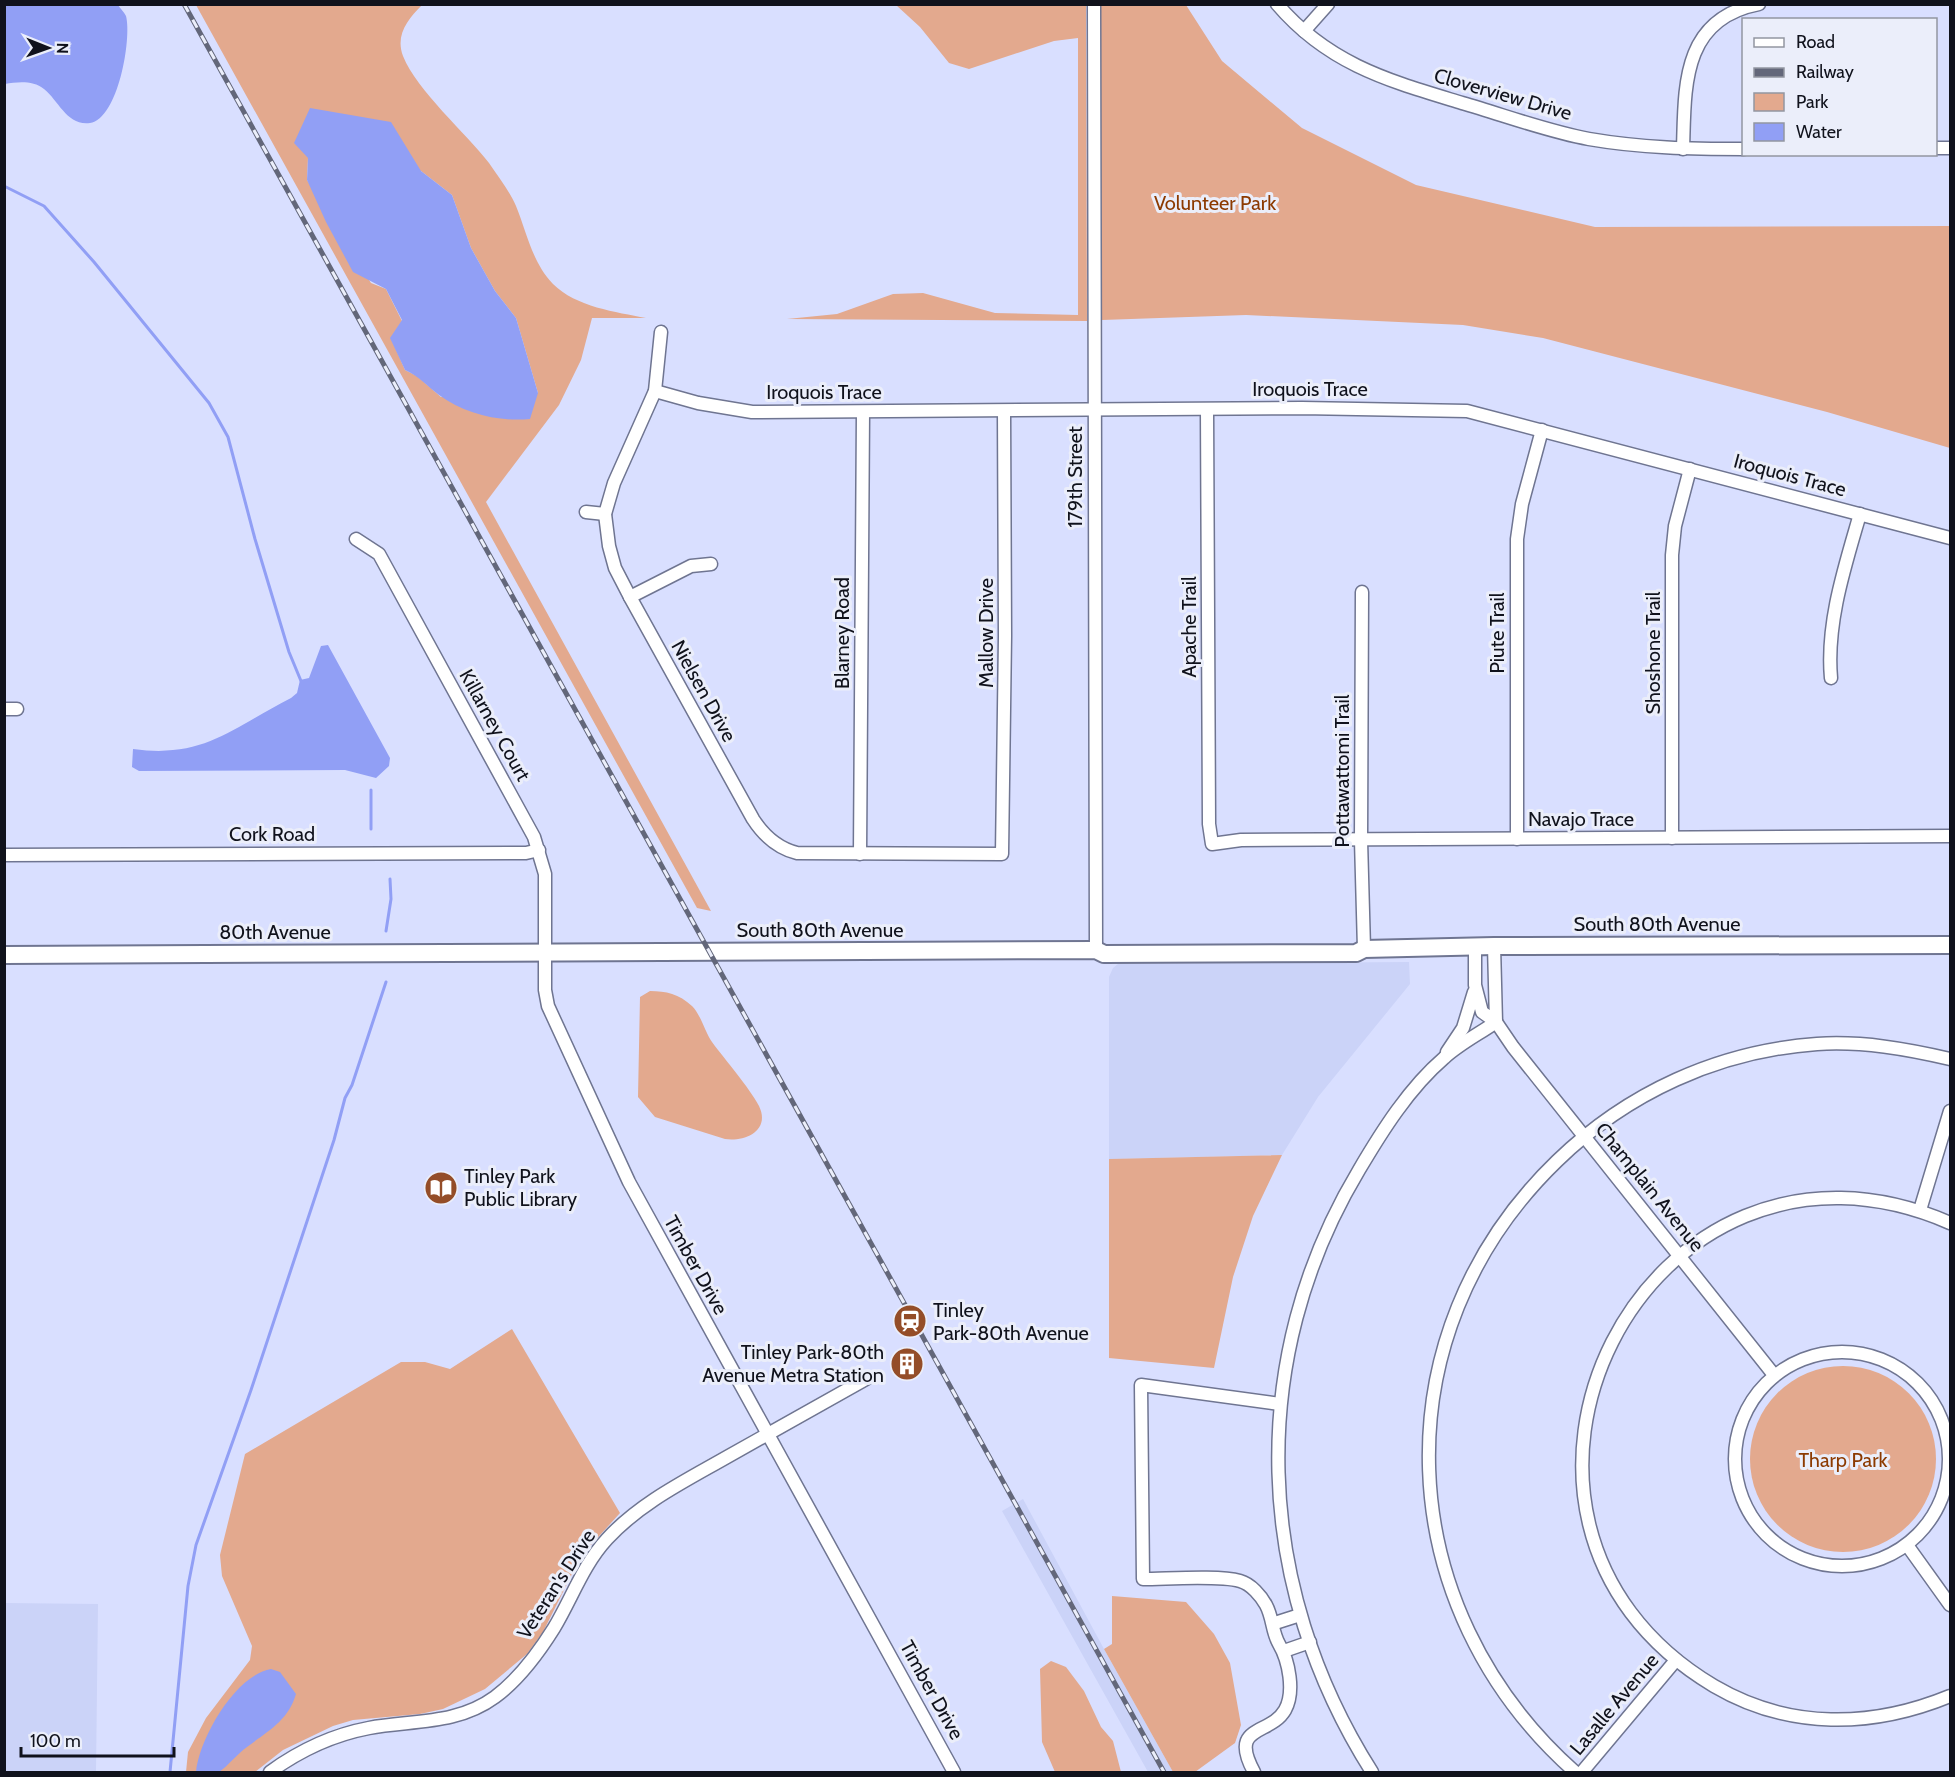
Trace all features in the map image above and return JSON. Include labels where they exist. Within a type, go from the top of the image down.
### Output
[{"type":"street","name":"179th Street","points":[[1094,4],[1096,950]]},
{"type":"street","name":"Cloverview Drive","points":[[1277,4],[1304,31],[1341,59],[1400,85],[1588,139],[1683,149],[1742,149]]},
{"type":"street","points":[[1304,31],[1328,4]]},
{"type":"street","points":[[1683,149],[1684,85],[1695,50],[1720,22],[1742,9],[1759,4]]},
{"type":"street","name":"Nielsen Drive","points":[[661,332],[655,391],[614,483],[605,514],[611,558],[630,597],[759,830],[776,844],[797,853],[1002,855]]},
{"type":"street","name":"Iroquois Trace","points":[[655,391],[698,404],[752,412],[1454,409],[1480,413],[1950,538]]},
{"type":"street","name":"Apache Trail","points":[[1207,410],[1209,824],[1212,844]]},
{"type":"street","name":"Mallow Drive","points":[[1002,855],[1005,636],[1004,411]]},
{"type":"street","name":"Blarney Road","points":[[860,854],[862,412]]},
{"type":"street","name":"Piute Trail","points":[[1517,838],[1516,539],[1522,504],[1542,430]]},
{"type":"street","name":"Shoshone Trail","points":[[1672,838],[1672,555],[1676,526],[1690,469]]},
{"type":"street","points":[[586,512],[605,514]]},
{"type":"street","points":[[1831,678],[1828,653],[1832,626],[1860,514]]},
{"type":"street","name":"Killarney Court","points":[[356,539],[379,554],[539,850],[545,874],[545,952]]},
{"type":"street","points":[[630,597],[691,566],[711,564]]},
{"type":"street","name":"Pottawattomi Trail","points":[[1362,592],[1361,840],[1365,949]]},
{"type":"street","name":"Navajo Trace","points":[[1212,844],[1241,840],[1950,836]]},
{"type":"street","name":"Cork Road","points":[[4,855],[526,853],[539,850]]},
{"type":"street","name":"South 80th Avenue","points":[[545,952],[1096,950],[1104,954],[1356,953],[1365,949],[1475,946],[1950,945]]},
{"type":"street","name":"Champlain Avenue","points":[[1475,946],[1475,985],[1482,1012],[1496,1022],[1513,1047],[1774,1375]]},
{"type":"street","points":[[1444,1057],[1496,1022],[1494,946]]},
{"type":"street","name":"80th Avenue","points":[[4,955],[545,952]]},
{"type":"street","name":"Timber Drive","points":[[545,952],[545,990],[548,1006],[628,1182],[954,1773]]},
{"type":"street","points":[[1372,1773],[1332,1701],[1300,1615],[1280,1513],[1277,1466],[1280,1404],[1288,1353],[1302,1298],[1332,1220],[1348,1188],[1394,1116],[1444,1057],[1463,1028],[1475,985]]},
{"type":"street","points":[[1575,1773],[1534,1733],[1489,1672],[1468,1632],[1442,1566],[1432,1514],[1428,1454],[1437,1373],[1451,1324],[1464,1291],[1490,1243],[1518,1202],[1583,1135],[1608,1116],[1668,1082],[1699,1069],[1768,1050],[1819,1044],[1899,1047],[1950,1059]]},
{"type":"street","points":[[1920,1210],[1950,1111]]},
{"type":"street","points":[[1950,1223],[1920,1210],[1886,1201],[1859,1198],[1802,1201],[1773,1206],[1709,1235],[1680,1256],[1641,1295],[1608,1348],[1586,1413],[1582,1461],[1587,1512],[1606,1569],[1635,1618],[1676,1660],[1705,1680],[1744,1702],[1777,1713],[1834,1720],[1876,1719],[1920,1709],[1950,1696]]},
{"type":"street","points":[[1842,1351],[1869,1354],[1897,1366],[1918,1383],[1932,1400],[1947,1436],[1949,1454],[1945,1490],[1934,1515],[1907,1545],[1870,1563],[1841,1567],[1812,1563],[1785,1551],[1760,1530],[1742,1499],[1735,1477],[1734,1451],[1742,1419],[1758,1391],[1774,1375],[1806,1357],[1842,1351]]},
{"type":"street","name":"Veteran's Drive","points":[[270,1773],[293,1756],[335,1737],[370,1728],[439,1721],[495,1698],[526,1666],[554,1628],[578,1578],[606,1539],[640,1508],[866,1379]]},
{"type":"street","points":[[1254,1773],[1246,1756],[1246,1743],[1254,1731],[1279,1717],[1288,1702],[1290,1686],[1284,1651],[1275,1635],[1275,1623],[1259,1595],[1240,1581],[1143,1579],[1140,1385],[1280,1404]]},
{"type":"street","points":[[1907,1545],[1950,1605]]},
{"type":"street","points":[[1275,1623],[1300,1615]]},
{"type":"street","points":[[1284,1651],[1310,1642]]},
{"type":"street","name":"Lasalle Avenue","points":[[1582,1773],[1676,1660]]},
{"type":"shaded area","points":[[1409,962],[1410,984],[1318,1097],[1282,1155],[1109,1159],[1109,977],[1113,968],[1118,964]]},
{"type":"shaded area","points":[[1023,1499],[1173,1772],[1148,1772],[1002,1511]]},
{"type":"shaded area","points":[[5,1603],[98,1604],[96,1772],[5,1772]]},
{"type":"green space","points":[[196,5],[422,5],[404,28],[401,41],[403,56],[419,83],[479,151],[504,184],[516,206],[535,257],[546,275],[562,292],[573,298],[609,311],[646,318],[592,318],[581,360],[559,405],[486,502],[711,911],[697,908]],"holes":[[[308,158],[421,171],[452,195],[471,248],[495,291],[516,318],[538,393],[441,397],[417,376],[405,370],[391,338],[402,321],[386,289],[371,283],[307,180]]]},
{"type":"green space","points":[[896,5],[1086,5],[1087,321],[787,319],[837,314],[893,294],[923,293],[995,313],[1078,315],[1078,38],[1054,41],[969,69],[949,63],[920,27]]},
{"type":"green space","name":"Volunteer Park","points":[[1099,5],[1186,5],[1222,61],[1302,128],[1416,185],[1595,227],[1950,226],[1950,448],[1827,412],[1543,338],[1463,325],[1246,315],[1102,320]]},
{"type":"green space","points":[[650,991],[677,996],[695,1010],[712,1042],[759,1106],[762,1115],[761,1122],[754,1133],[740,1139],[725,1139],[655,1117],[638,1097],[640,997]]},
{"type":"green space","points":[[1282,1155],[1253,1216],[1233,1277],[1214,1368],[1109,1358],[1109,1159]]},
{"type":"green space","points":[[512,1329],[620,1513],[591,1545],[576,1566],[543,1632],[527,1654],[485,1689],[443,1709],[420,1714],[353,1720],[333,1726],[283,1750],[255,1772],[186,1772],[188,1752],[206,1718],[250,1660],[252,1646],[222,1576],[220,1555],[245,1454],[401,1362],[425,1362],[450,1369]]},
{"type":"green space","name":"Tharp Park","points":[[1843,1366],[1879,1373],[1909,1393],[1929,1423],[1936,1459],[1929,1495],[1909,1525],[1879,1545],[1843,1552],[1807,1545],[1777,1525],[1757,1495],[1750,1459],[1757,1423],[1777,1393],[1807,1373]]},
{"type":"green space","points":[[1112,1596],[1186,1602],[1214,1634],[1230,1663],[1241,1725],[1235,1743],[1195,1772],[1173,1772],[1104,1649],[1112,1644]]},
{"type":"green space","points":[[1051,1661],[1066,1667],[1084,1691],[1101,1727],[1113,1741],[1121,1772],[1055,1772],[1042,1742],[1040,1669]]},
{"type":"water","points":[[4,5],[118,5],[126,16],[125,59],[115,93],[100,118],[90,123],[75,121],[40,86],[25,82],[5,84]]},
{"type":"water","points":[[310,108],[391,122],[421,171],[452,195],[471,248],[495,291],[516,318],[538,393],[530,419],[494,418],[471,412],[449,402],[405,370],[390,338],[402,320],[386,289],[353,272],[307,180],[308,158],[294,143]]},
{"type":"water","points":[[328,645],[390,758],[389,766],[376,778],[345,770],[139,771],[132,767],[133,749],[158,751],[199,745],[234,730],[291,698],[297,693],[300,680],[309,678],[321,646]]},
{"type":"water","points":[[271,1669],[280,1672],[296,1694],[283,1718],[219,1772],[196,1772],[204,1743],[221,1710],[245,1683]]},
{"type":"waterway","points":[[4,186],[44,206],[94,262],[209,403],[228,437],[255,539],[289,652],[301,681]]},
{"type":"waterway","points":[[371,790],[371,829]]},
{"type":"waterway","points":[[386,931],[391,899],[390,879]]},
{"type":"waterway","points":[[170,1772],[188,1586],[196,1545],[251,1390],[334,1140],[345,1098],[352,1085],[386,982]]},
{"type":"railway","points":[[184,4],[1164,1772]]},
{"type":"place","name":"Tinley Park Public Library","points":[[441,1188]]},
{"type":"place","name":"Tinley Park-80th Avenue","points":[[910,1321]]},
{"type":"place","name":"Tinley Park-80th Avenue Metra Station","points":[[907,1364]]}]
